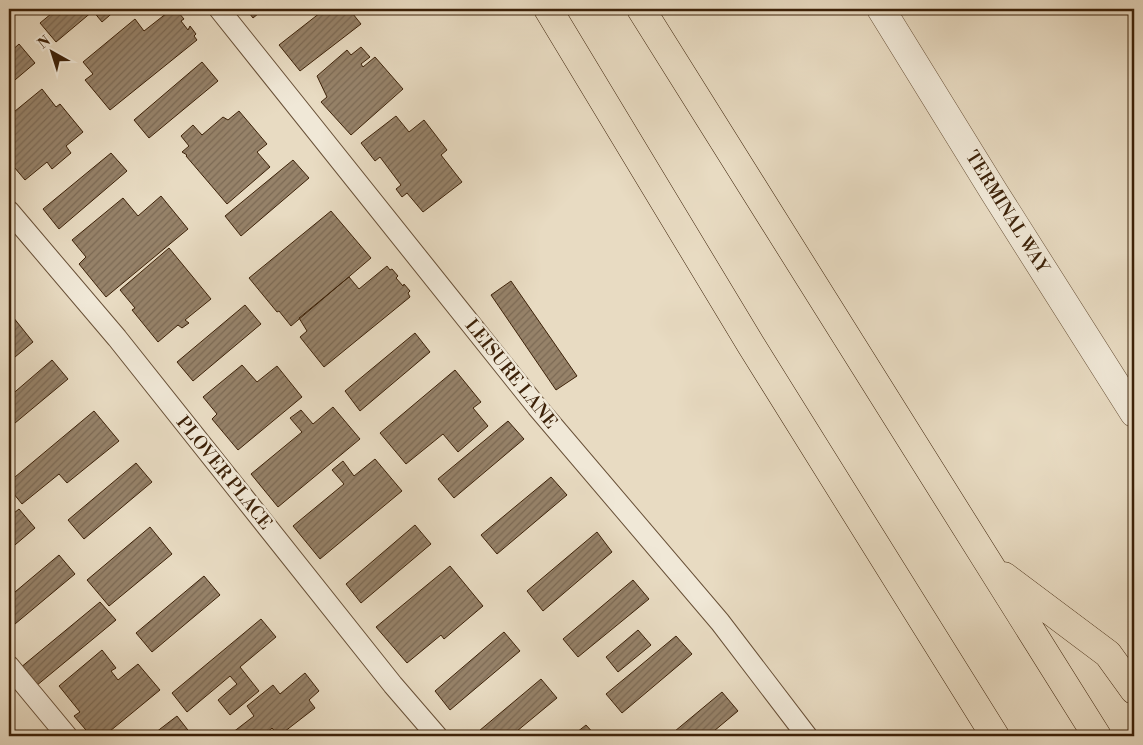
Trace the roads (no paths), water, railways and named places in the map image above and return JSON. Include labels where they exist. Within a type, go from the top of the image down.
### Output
[{"type":"highway","points":[[548,9],[756,354],[995,736]]},
{"type":"highway","points":[[641,9],[1097,736]]},
{"type":"highway","points":[[990,566],[1108,654],[1134,690]]},
{"type":"highway","points":[[964,688],[978,736]]},
{"type":"street","name":"TERMINAL WAY","points":[[881,9],[1134,413]]},
{"type":"lane","name":"LEISURE LANE","points":[[219,9],[537,407],[720,622],[807,736]]},
{"type":"lane","name":"PLOVER PLACE","points":[[9,211],[117,338],[393,685],[437,736]]},
{"type":"lane","points":[[9,666],[67,736]]}]
